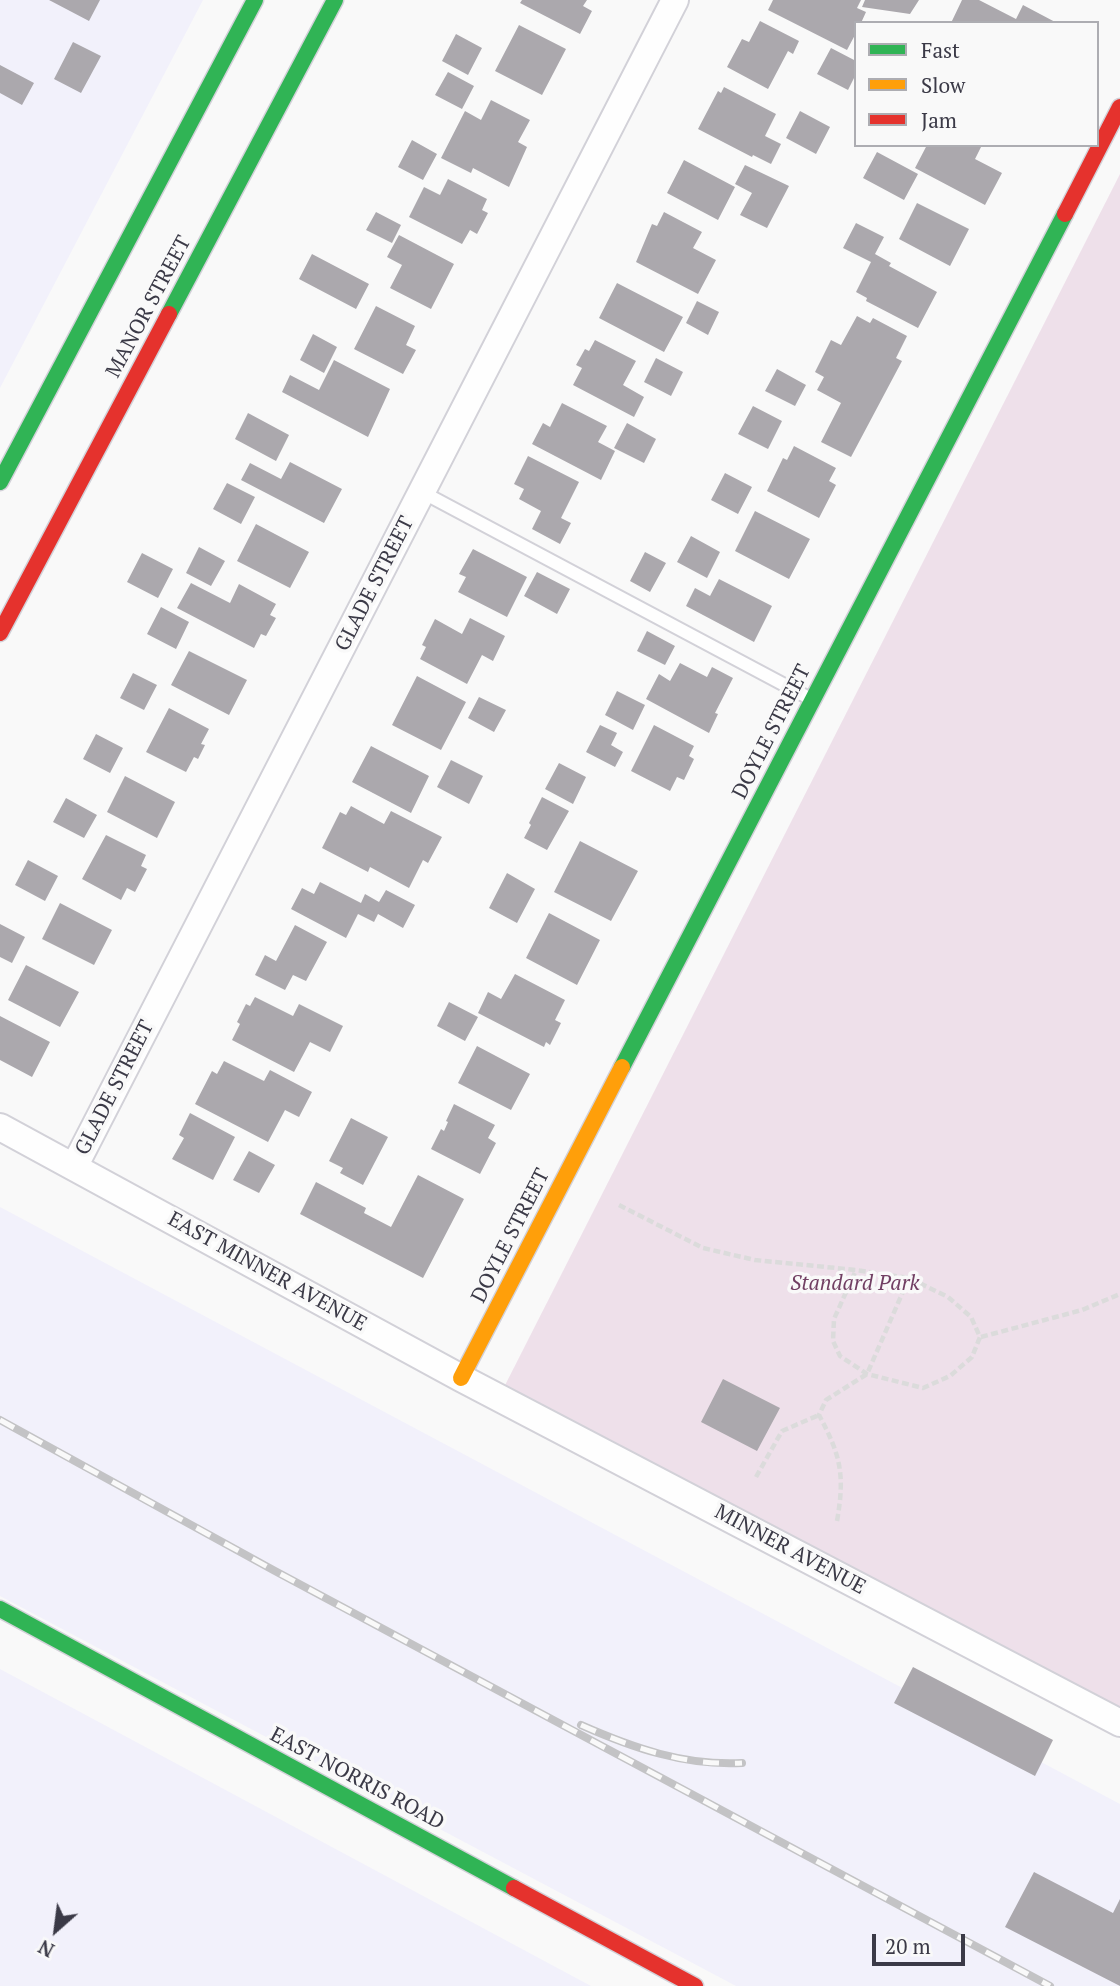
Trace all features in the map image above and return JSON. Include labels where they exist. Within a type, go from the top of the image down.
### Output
[{"type":"street","points":[[0,482],[255,0]]},
{"type":"street","name":"MANOR STREET","points":[[0,634],[335,0]]},
{"type":"street","name":"GLADE STREET","points":[[74,1167],[675,0]]},
{"type":"street","name":"DOYLE STREET","points":[[461,1378],[1120,107]]},
{"type":"street","name":"EAST MINNER AVENUE","points":[[0,1127],[461,1378]]},
{"type":"street","name":"MINNER AVENUE","points":[[461,1378],[1120,1723]]},
{"type":"street","name":"EAST NORRIS ROAD","points":[[0,1609],[695,1986]]},
{"type":"lane","points":[[422,492],[813,699]]},
{"type":"path","points":[[620,1205],[703,1248],[755,1260],[856,1270],[909,1278],[948,1297],[971,1317],[980,1337],[972,1357],[950,1376],[923,1388],[867,1374],[840,1356],[833,1341],[834,1319],[856,1270]]},
{"type":"path","points":[[837,1521],[842,1490],[841,1470],[834,1442],[820,1415],[825,1400],[867,1374],[909,1278]]},
{"type":"path","points":[[980,1337],[1082,1310],[1120,1294]]},
{"type":"path","points":[[756,1477],[782,1432],[820,1415]]},
{"type":"shaded area","points":[[0,0],[203,0],[0,388]]},
{"type":"shaded area","points":[[0,1207],[1120,1804],[1120,1986],[736,1986],[0,1596]]},
{"type":"shaded area","points":[[0,1669],[591,1986],[0,1986]]},
{"type":"green space","name":"Standard Park","points":[[1120,174],[1120,1712],[496,1403]]},
{"type":"building","points":[[49,0],[100,0],[89,21]]},
{"type":"building","points":[[522,0],[587,0],[583,6],[592,11],[580,34],[520,3]]},
{"type":"building","points":[[773,0],[861,0],[857,8],[866,12],[862,21],[854,21],[854,37],[847,50],[768,10]]},
{"type":"building","points":[[865,0],[919,0],[910,14],[862,7]]},
{"type":"building","points":[[962,0],[979,0],[1016,19],[1023,5],[1053,21],[952,21]]},
{"type":"building","points":[[760,21],[799,41],[793,54],[788,51],[768,89],[727,67],[742,39],[749,42]]},
{"type":"building","points":[[519,25],[566,49],[542,95],[495,71]]},
{"type":"building","points":[[456,34],[482,48],[468,75],[442,61]]},
{"type":"building","points":[[73,42],[101,56],[81,93],[54,79]]},
{"type":"building","points":[[831,48],[854,60],[854,78],[848,90],[817,74]]},
{"type":"building","points":[[0,65],[34,83],[22,105],[0,93]]},
{"type":"building","points":[[448,72],[474,86],[462,109],[435,95]]},
{"type":"building","points":[[724,87],[776,114],[765,136],[781,144],[771,164],[698,129],[718,91],[721,93]]},
{"type":"building","points":[[491,100],[530,120],[518,142],[527,147],[509,187],[473,168],[471,173],[441,158],[465,111],[481,120]]},
{"type":"building","points":[[800,111],[830,127],[816,154],[786,138]]},
{"type":"building","points":[[412,140],[437,154],[423,180],[398,167]]},
{"type":"building","points":[[926,147],[981,147],[975,159],[1002,173],[985,205],[915,168]]},
{"type":"building","points":[[877,152],[918,174],[904,200],[863,178]]},
{"type":"building","points":[[684,160],[735,187],[718,220],[667,193]]},
{"type":"building","points":[[745,165],[789,186],[767,228],[740,215],[752,193],[735,184]]},
{"type":"building","points":[[448,179],[487,199],[482,210],[488,213],[477,234],[470,230],[462,244],[409,217],[424,187],[440,195]]},
{"type":"building","points":[[917,203],[969,229],[950,266],[899,239]]},
{"type":"building","points":[[376,212],[401,225],[392,243],[366,230]]},
{"type":"building","points":[[664,212],[702,232],[693,248],[716,260],[698,294],[636,262],[652,224],[657,226]]},
{"type":"building","points":[[856,223],[884,237],[875,254],[891,263],[889,266],[937,292],[918,328],[866,301],[867,298],[856,292],[871,262],[843,248]]},
{"type":"building","points":[[399,235],[454,264],[431,309],[390,288],[402,265],[387,257]]},
{"type":"building","points":[[312,254],[369,284],[356,309],[299,279]]},
{"type":"building","points":[[617,283],[683,317],[664,352],[599,318]]},
{"type":"building","points":[[697,301],[719,312],[708,335],[686,323]]},
{"type":"building","points":[[376,306],[415,326],[406,345],[416,350],[403,374],[354,349]]},
{"type":"building","points":[[857,316],[870,323],[873,318],[907,336],[896,358],[902,361],[851,457],[821,442],[841,403],[817,390],[824,377],[815,372],[831,340],[841,345]]},
{"type":"building","points":[[313,334],[337,347],[324,373],[300,360]]},
{"type":"building","points":[[595,340],[636,361],[623,385],[644,397],[634,417],[573,385],[582,368],[576,365],[585,349],[589,351]]},
{"type":"building","points":[[656,358],[683,372],[671,396],[644,382]]},
{"type":"building","points":[[334,360],[390,389],[368,437],[282,392],[290,375],[319,390]]},
{"type":"building","points":[[777,369],[806,385],[795,406],[765,391]]},
{"type":"building","points":[[562,403],[607,426],[598,442],[615,451],[601,480],[532,444],[543,423],[550,427]]},
{"type":"building","points":[[753,406],[782,421],[768,449],[738,434]]},
{"type":"building","points":[[248,413],[289,435],[276,461],[235,439]]},
{"type":"building","points":[[627,423],[656,439],[644,463],[614,448]]},
{"type":"building","points":[[794,446],[836,468],[829,481],[836,485],[819,518],[767,491],[783,458],[787,460]]},
{"type":"building","points":[[528,456],[579,482],[561,518],[571,523],[560,544],[532,529],[541,511],[519,499],[524,489],[514,484]]},
{"type":"building","points":[[290,462],[342,489],[324,523],[241,480],[250,463],[281,479]]},
{"type":"building","points":[[725,473],[752,487],[738,514],[711,500]]},
{"type":"building","points":[[227,483],[255,497],[241,524],[213,509]]},
{"type":"building","points":[[755,511],[810,539],[789,579],[735,551]]},
{"type":"building","points":[[256,524],[309,552],[290,588],[237,561]]},
{"type":"building","points":[[691,536],[720,552],[707,578],[677,562]]},
{"type":"building","points":[[199,547],[225,561],[211,586],[186,573]]},
{"type":"building","points":[[473,549],[527,577],[507,617],[458,592],[466,577],[459,574]]},
{"type":"building","points":[[645,552],[666,563],[650,592],[630,581]]},
{"type":"building","points":[[142,553],[173,569],[158,598],[127,582]]},
{"type":"building","points":[[537,572],[570,589],[557,614],[524,596]]},
{"type":"building","points":[[719,579],[772,606],[754,642],[686,606],[695,588],[710,596]]},
{"type":"building","points":[[191,583],[230,603],[239,584],[276,604],[270,615],[276,618],[266,636],[261,634],[254,648],[177,608]]},
{"type":"building","points":[[161,607],[189,622],[176,649],[147,634]]},
{"type":"building","points":[[470,618],[505,636],[493,661],[482,655],[467,684],[420,659],[426,647],[422,645],[435,619],[462,634]]},
{"type":"building","points":[[647,631],[675,646],[665,665],[637,651]]},
{"type":"building","points":[[189,651],[247,680],[229,715],[171,685]]},
{"type":"building","points":[[680,663],[707,677],[712,667],[733,678],[715,713],[718,714],[709,733],[646,699],[659,674],[670,681]]},
{"type":"building","points":[[133,673],[157,685],[144,710],[120,698]]},
{"type":"building","points":[[417,676],[466,702],[441,750],[392,725]]},
{"type":"building","points":[[617,691],[645,705],[633,730],[605,715]]},
{"type":"building","points":[[479,697],[506,710],[494,732],[468,718]]},
{"type":"building","points":[[169,708],[209,729],[201,744],[205,745],[198,759],[194,757],[186,772],[146,752]]},
{"type":"building","points":[[600,725],[617,733],[611,745],[623,752],[615,767],[586,752]]},
{"type":"building","points":[[654,725],[694,746],[689,756],[694,759],[684,780],[677,777],[670,791],[631,771]]},
{"type":"building","points":[[96,734],[123,748],[110,773],[83,759]]},
{"type":"building","points":[[371,746],[429,776],[411,813],[352,782]]},
{"type":"building","points":[[451,760],[483,776],[469,804],[437,787]]},
{"type":"building","points":[[559,763],[586,777],[573,804],[545,789]]},
{"type":"building","points":[[125,776],[175,802],[157,838],[107,812]]},
{"type":"building","points":[[542,797],[569,811],[547,850],[524,838]]},
{"type":"building","points":[[66,798],[97,815],[84,838],[53,822]]},
{"type":"building","points":[[351,806],[384,824],[391,811],[442,837],[428,863],[423,860],[409,888],[370,867],[368,872],[322,848],[340,812],[346,815]]},
{"type":"building","points":[[106,835],[146,855],[141,866],[147,869],[135,892],[127,888],[121,900],[82,879]]},
{"type":"building","points":[[580,841],[638,871],[611,921],[554,892]]},
{"type":"building","points":[[28,860],[58,876],[45,901],[15,885]]},
{"type":"building","points":[[507,873],[535,889],[517,923],[489,908]]},
{"type":"building","points":[[320,882],[361,903],[365,894],[379,902],[386,890],[415,905],[403,928],[378,914],[374,922],[358,914],[346,938],[291,909],[302,888],[314,894]]},
{"type":"building","points":[[60,903],[112,930],[94,965],[42,939]]},
{"type":"building","points":[[549,913],[600,940],[577,985],[526,958]]},
{"type":"building","points":[[0,924],[25,937],[12,963],[0,957]]},
{"type":"building","points":[[295,925],[327,942],[306,981],[293,975],[285,990],[255,975],[265,955],[276,961]]},
{"type":"building","points":[[26,965],[79,992],[60,1027],[8,1000]]},
{"type":"building","points":[[515,974],[565,1000],[555,1020],[561,1023],[550,1045],[546,1042],[544,1047],[478,1013],[488,992],[501,999]]},
{"type":"building","points":[[255,997],[293,1016],[299,1004],[343,1026],[330,1052],[310,1042],[294,1072],[232,1040],[246,1004],[250,1006]]},
{"type":"building","points":[[449,1002],[478,1017],[465,1041],[437,1026]]},
{"type":"building","points":[[0,1016],[50,1042],[32,1077],[0,1060]]},
{"type":"building","points":[[477,1046],[530,1074],[511,1110],[458,1083]]},
{"type":"building","points":[[224,1061],[264,1081],[270,1070],[312,1092],[299,1117],[285,1110],[268,1142],[195,1104],[212,1071],[217,1074]]},
{"type":"building","points":[[454,1104],[495,1125],[488,1138],[496,1143],[480,1174],[431,1149],[441,1129],[444,1131]]},
{"type":"building","points":[[190,1113],[235,1137],[213,1180],[172,1159],[184,1138],[179,1135]]},
{"type":"building","points":[[351,1118],[388,1137],[363,1185],[340,1173],[343,1168],[329,1161]]},
{"type":"building","points":[[249,1151],[275,1165],[259,1193],[233,1180]]},
{"type":"building","points":[[418,1175],[464,1199],[423,1278],[300,1214],[316,1182],[366,1208],[364,1213],[391,1227]]},
{"type":"building","points":[[723,1379],[780,1408],[757,1451],[701,1422]]},
{"type":"building","points":[[913,1667],[1053,1740],[1035,1776],[894,1703]]},
{"type":"building","points":[[1034,1872],[1113,1913],[1120,1899],[1120,1986],[1005,1927]]},
{"type":"railway","points":[[0,1420],[275,1571],[1050,1986]]},
{"type":"railway","points":[[581,1725],[660,1754],[700,1762],[742,1763]]},
{"type":"traffic: fast","points":[[0,482],[255,0]]},
{"type":"traffic: fast","points":[[169,314],[335,0]]},
{"type":"traffic: fast","points":[[622,1067],[1065,214]]},
{"type":"traffic: fast","points":[[0,1609],[514,1888]]},
{"type":"traffic: slow","points":[[461,1378],[622,1067]]},
{"type":"traffic: jam","points":[[1065,214],[1120,107]]},
{"type":"traffic: jam","points":[[0,633],[169,314]]},
{"type":"traffic: jam","points":[[514,1888],[695,1986]]}]
